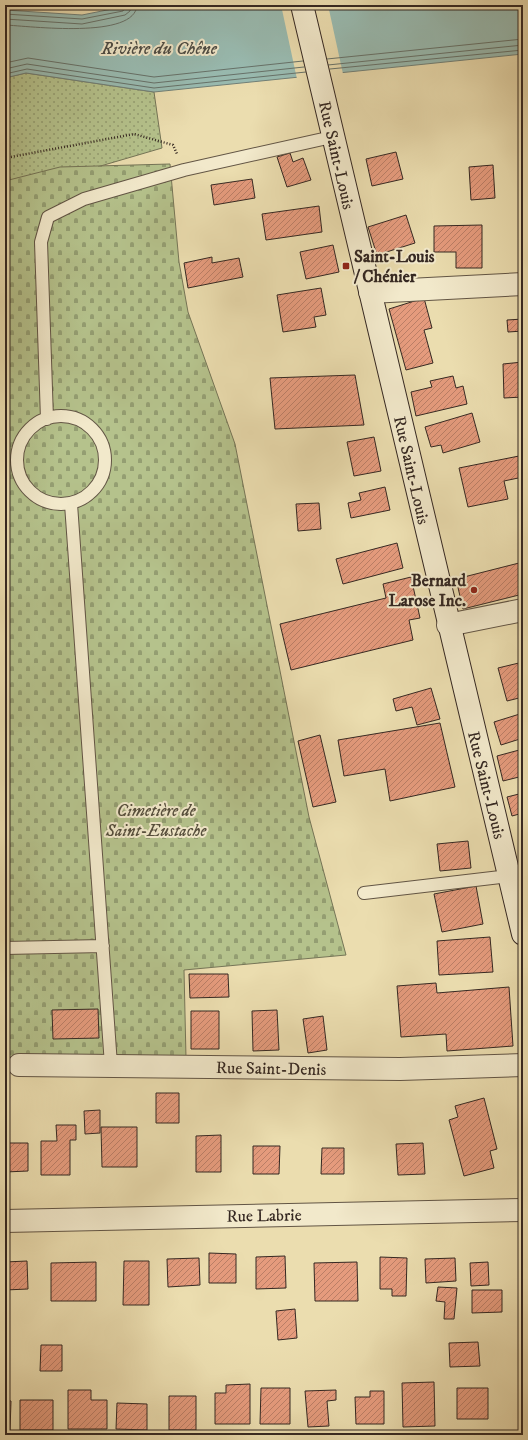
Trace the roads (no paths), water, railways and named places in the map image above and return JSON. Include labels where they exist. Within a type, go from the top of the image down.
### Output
[{"type":"street","name":"Rue Saint-Louis","points":[[302,5],[448,624],[523,934]]},
{"type":"street","points":[[370,292],[523,284]]},
{"type":"street","points":[[448,624],[523,610]]},
{"type":"street","name":"Rue Saint-Denis","points":[[19,1065],[400,1069],[523,1065]]},
{"type":"street","name":"Rue Labrie","points":[[5,1221],[523,1210]]},
{"type":"lane","points":[[47,419],[41,242],[48,217],[84,200],[184,170],[332,136]]},
{"type":"lane","points":[[62,416],[78,419],[91,427],[98,436],[104,450],[106,463],[102,478],[92,492],[79,501],[71,504],[54,504],[33,494],[23,483],[17,465],[18,450],[28,431],[47,419],[62,416]]},
{"type":"lane","points":[[71,504],[111,1065]]},
{"type":"lane","points":[[364,893],[509,876]]},
{"type":"lane","points":[[5,948],[103,946]]},
{"type":"water","name":"Rivière du Chêne","points":[[132,5],[523,5],[523,54],[154,92],[26,73],[5,78],[5,10],[82,15]]},
{"type":"place","name":"Saint-Louis / Chénier","points":[[346,266]]},
{"type":"place","name":"Bernard Larose Inc.","points":[[474,590]]},
{"type":"park label","name":"Cimetière de Saint-Eustache","points":[[156,820]]}]
